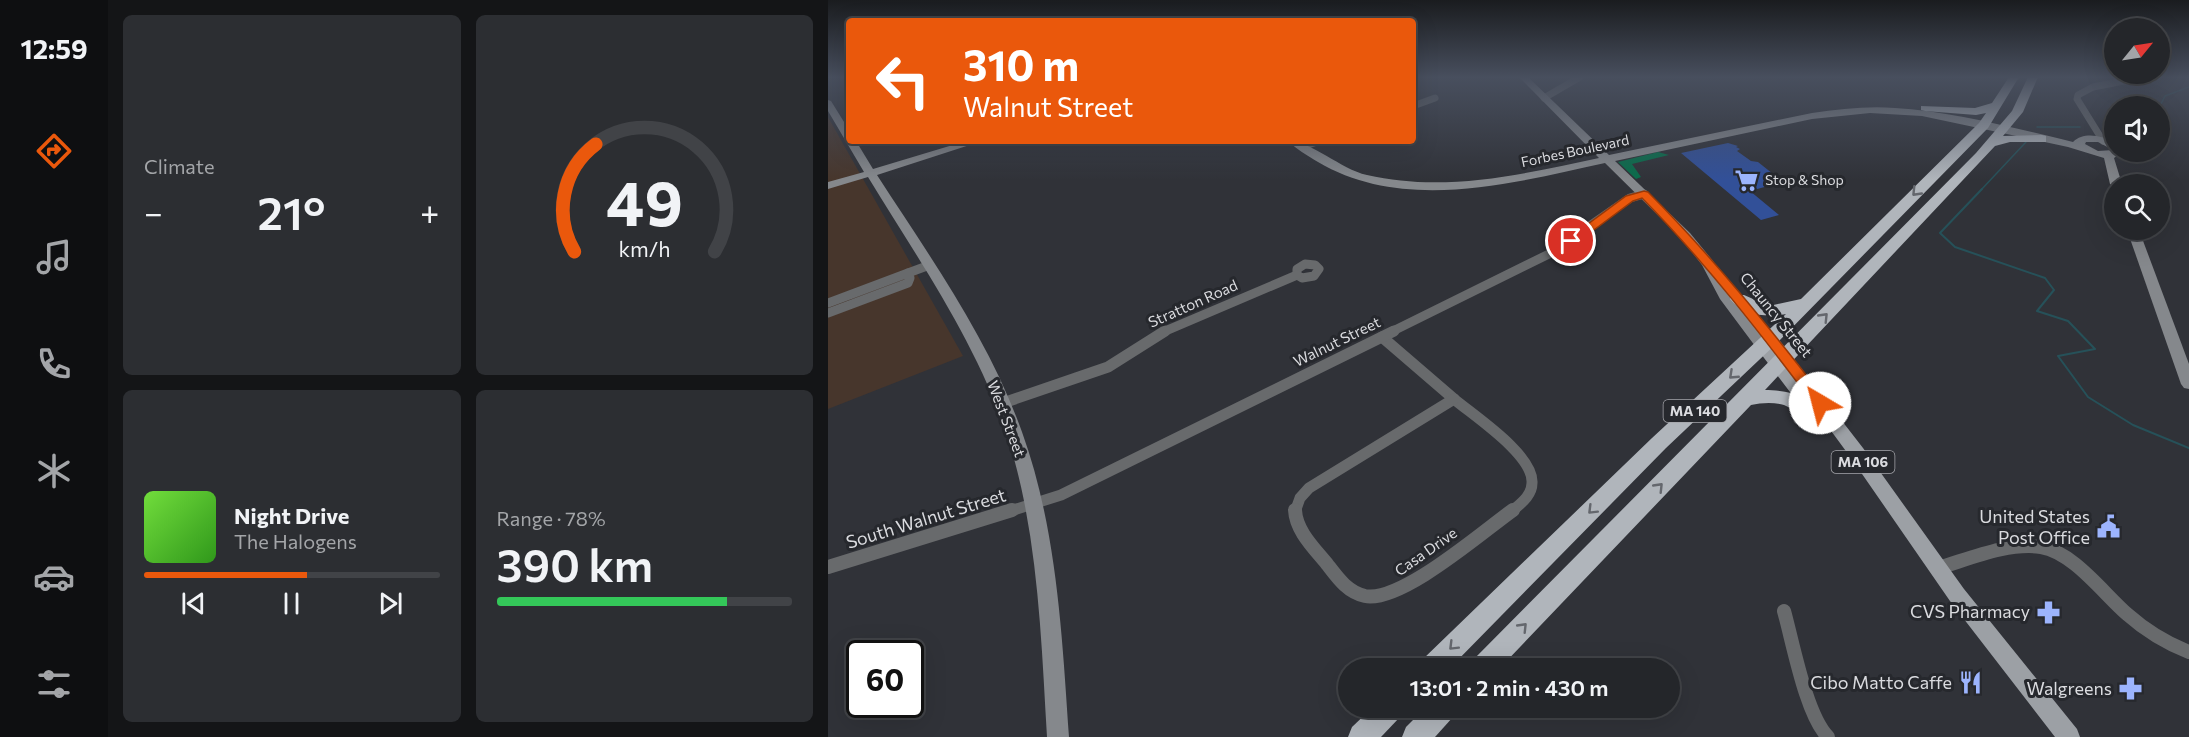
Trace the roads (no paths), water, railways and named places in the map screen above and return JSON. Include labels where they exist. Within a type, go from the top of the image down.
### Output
[{"type":"highway","name":"MA 140","points":[[1442,658],[1659,443],[1767,343],[1986,123],[1994,111]]},
{"type":"highway","name":"MA 140","points":[[1493,658],[1986,150],[2017,112]]},
{"type":"highway","points":[[2017,112],[2018,118],[2024,124],[2047,138]]},
{"type":"highway","points":[[1940,114],[1963,126],[1970,136],[1962,146]]},
{"type":"highway","points":[[1986,150],[2009,138],[2047,138]]},
{"type":"highway","points":[[1738,298],[1758,309],[1775,313],[1806,303]]},
{"type":"highway","points":[[1745,399],[1777,396],[1798,402],[1816,414]]},
{"type":"highway","points":[[1362,737],[1381,718]]},
{"type":"highway","points":[[1416,737],[1434,718]]},
{"type":"main road","name":"Chauncy Street","points":[[1767,343],[1857,453],[1938,568],[2068,737]]},
{"type":"main road","name":"Chauncy Street","points":[[1782,361],[1816,414],[1917,546],[1938,568]]},
{"type":"street","name":"West Street","points":[[833,111],[846,133]]},
{"type":"street","name":"Chauncy Street","points":[[1558,111],[1686,236],[1738,298],[1767,343]]},
{"type":"street","name":"Forbes Boulevard","points":[[1309,144],[1324,162],[1354,175],[1419,187],[1492,183],[1803,111]]},
{"type":"street","name":"Forbes Boulevard","points":[[1604,157],[1838,111]]},
{"type":"street","name":"Forbes Boulevard","points":[[1915,111],[1986,123]]},
{"type":"street","name":"Forbes Boulevard","points":[[1939,111],[2047,138],[2085,144]]},
{"type":"street","points":[[2084,111],[2103,141],[2085,144]]},
{"type":"street","points":[[2085,144],[2091,135],[2091,124]]},
{"type":"street","name":"West Street","points":[[852,144],[965,327],[1003,403],[1035,504],[1044,561],[1058,735]]},
{"type":"street","points":[[869,171],[954,144]]},
{"type":"street","points":[[828,183],[966,144]]},
{"type":"street","points":[[2085,144],[2104,149]]},
{"type":"street","points":[[2085,144],[2110,167]]},
{"type":"street","points":[[2109,162],[2112,174]]},
{"type":"street","name":"Walnut Street","points":[[1035,504],[1061,495],[1551,253],[1630,198],[1644,194]]},
{"type":"street","points":[[2137,240],[2189,384]]},
{"type":"street","name":"Chauncy Street","points":[[1708,264],[1725,296],[1767,343]]},
{"type":"street","points":[[828,303],[927,266]]},
{"type":"street","points":[[828,313],[908,284],[910,278],[908,273]]},
{"type":"street","name":"Stratton Road","points":[[1003,403],[1108,367],[1168,329],[1297,275]]},
{"type":"street","name":"Casa Drive","points":[[1382,337],[1454,399],[1522,459],[1532,477],[1531,491],[1521,504],[1402,589],[1375,597],[1356,594],[1337,578],[1298,525],[1295,511],[1300,498],[1315,483],[1454,399]]},
{"type":"street","name":"South Walnut Street","points":[[828,567],[1035,504]]},
{"type":"street","points":[[1938,568],[1998,552],[2031,547],[2045,548],[2074,566],[2147,630],[2189,652]]},
{"type":"street","points":[[1784,611],[1811,706],[1820,729],[1828,737]]},
{"type":"waterway","points":[[2037,127],[2080,127]]},
{"type":"waterway","points":[[1981,190],[2026,142]]},
{"type":"waterway","points":[[1982,189],[1940,233],[1955,247],[2045,278],[2054,290],[2037,311],[2068,321],[2095,349],[2058,356],[2088,397],[2133,425],[2189,448]]},
{"type":"place","name":"Stop & Shop","points":[[1747,180]]},
{"type":"place","name":"United States Post Office","points":[[2108,527]]},
{"type":"place","name":"CVS Pharmacy","points":[[2048,612]]},
{"type":"place","name":"Cibo Matto Caffe","points":[[1970,683]]},
{"type":"place","name":"Walgreens","points":[[2130,689]]}]
